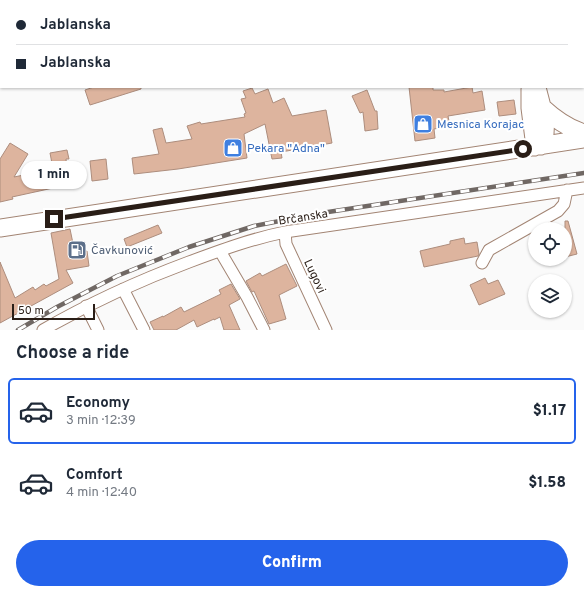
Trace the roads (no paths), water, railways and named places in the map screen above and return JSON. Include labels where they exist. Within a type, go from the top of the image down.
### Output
[{"type":"main road","points":[[530,88],[530,108],[538,146]]},
{"type":"main road","points":[[537,88],[542,107],[545,130],[544,140],[538,146]]},
{"type":"main road","points":[[542,107],[559,122],[574,130],[584,133]]},
{"type":"main road","points":[[0,228],[584,139]]},
{"type":"street","name":"Brčanska","points":[[43,330],[86,306],[146,278],[257,238],[285,232],[584,188]]},
{"type":"street","points":[[482,263],[489,250],[558,211],[564,204],[567,190]]},
{"type":"street","name":"Lugovi","points":[[285,232],[286,244],[326,330]]},
{"type":"street","points":[[220,251],[247,297],[264,330]]},
{"type":"street","points":[[123,289],[144,330]]},
{"type":"street","points":[[86,306],[98,330]]},
{"type":"railway","points":[[18,330],[57,307],[117,276],[189,247],[254,226],[315,214],[584,173]]},
{"type":"place","name":"Mesnica Korajac","points":[[423,124]]},
{"type":"place","name":"Pekara \"Adna\"","points":[[233,148]]},
{"type":"place","name":"Čavkunović","points":[[77,250]]}]
